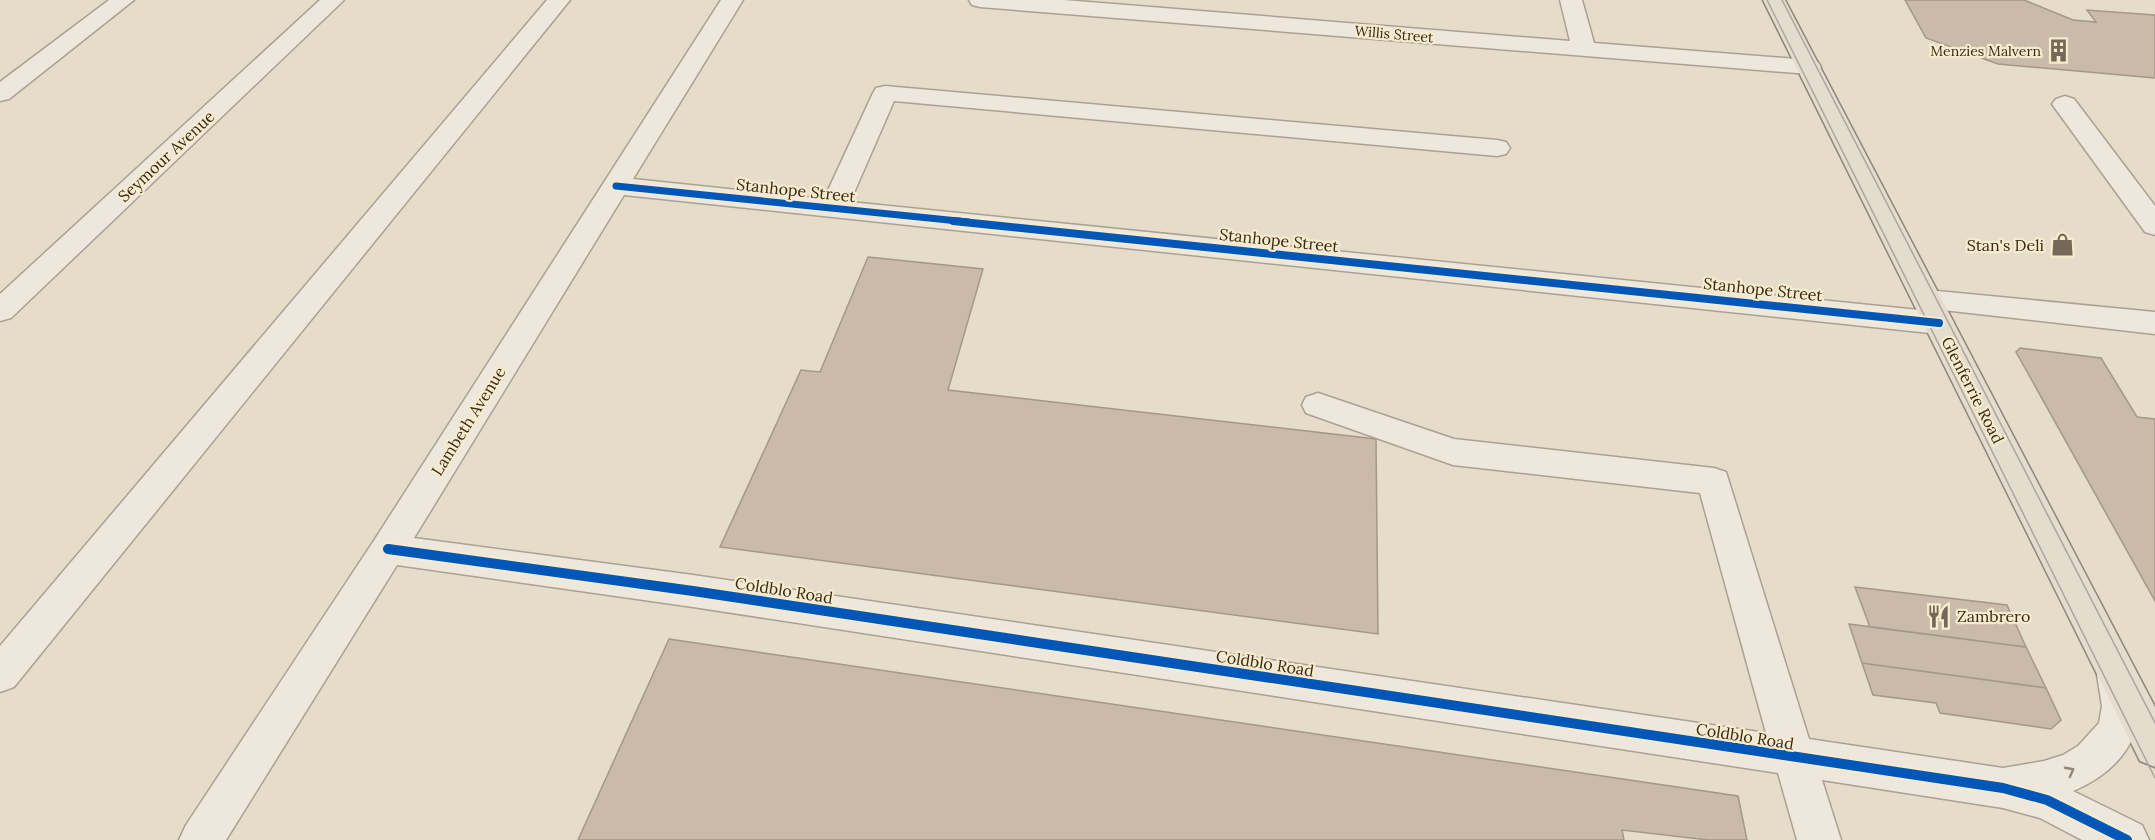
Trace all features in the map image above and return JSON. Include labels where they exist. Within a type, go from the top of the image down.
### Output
[{"type":"main road","name":"Glenferrie Road","points":[[1774,0],[2155,748]]},
{"type":"street","points":[[0,94],[123,0]]},
{"type":"street","name":"Seymour Avenue","points":[[0,311],[333,0]]},
{"type":"street","points":[[0,675],[559,0]]},
{"type":"street","name":"Lambeth Avenue","points":[[210,839],[388,549],[732,0]]},
{"type":"street","name":"Willis Street","points":[[980,0],[1216,10],[1584,48],[1809,67]]},
{"type":"street","points":[[1571,0],[1584,48]]},
{"type":"street","points":[[833,209],[885,93],[1497,148]]},
{"type":"street","points":[[2065,104],[2155,226]]},
{"type":"street","name":"Stanhope Street","points":[[616,186],[1480,275],[1933,311],[2155,323]]},
{"type":"street","points":[[1318,405],[1453,452],[1714,481],[1769,677],[1819,840]]},
{"type":"street","name":"Coldblo Road","points":[[388,549],[705,593],[1796,759],[1972,783],[2047,800],[2127,840]]},
{"type":"street","name":"Coldblo Road","points":[[1972,783],[2037,783],[2071,772],[2097,754],[2113,736],[2121,716],[2122,696],[2117,673]]},
{"type":"building","name":"Menzies Malvern","points":[[1905,0],[2024,0],[2073,20],[2096,22],[2087,10],[2155,15],[2155,78],[1998,64],[1926,38]]},
{"type":"building","points":[[868,257],[983,269],[948,390],[1376,439],[1378,634],[720,547],[801,370],[820,372]]},
{"type":"building","points":[[2020,348],[2101,358],[2137,417],[2155,419],[2155,601],[2016,352]]},
{"type":"building","name":"Zambrero","points":[[1855,587],[2007,605],[2026,647],[1870,627]]},
{"type":"building","points":[[1849,624],[2026,647],[2046,688],[1862,663]]},
{"type":"building","points":[[669,639],[1738,796],[1747,840],[1708,840],[1622,830],[1624,840],[578,840]]},
{"type":"building","points":[[1862,663],[2046,688],[2061,720],[2051,729],[1940,713],[1936,703],[1873,695]]},
{"type":"tram line","points":[[1767,0],[2155,778]]},
{"type":"tram line","points":[[1782,0],[2155,723]]},
{"type":"cycle path","points":[[616,186],[1939,323]]},
{"type":"cycle path","points":[[388,549],[693,591],[2003,788],[2047,800],[2127,840]]},
{"type":"place","name":"Menzies Malvern","points":[[2059,51]]},
{"type":"place","name":"Stan's Deli","points":[[2062,245]]},
{"type":"place","name":"Zambrero","points":[[1939,616]]}]
